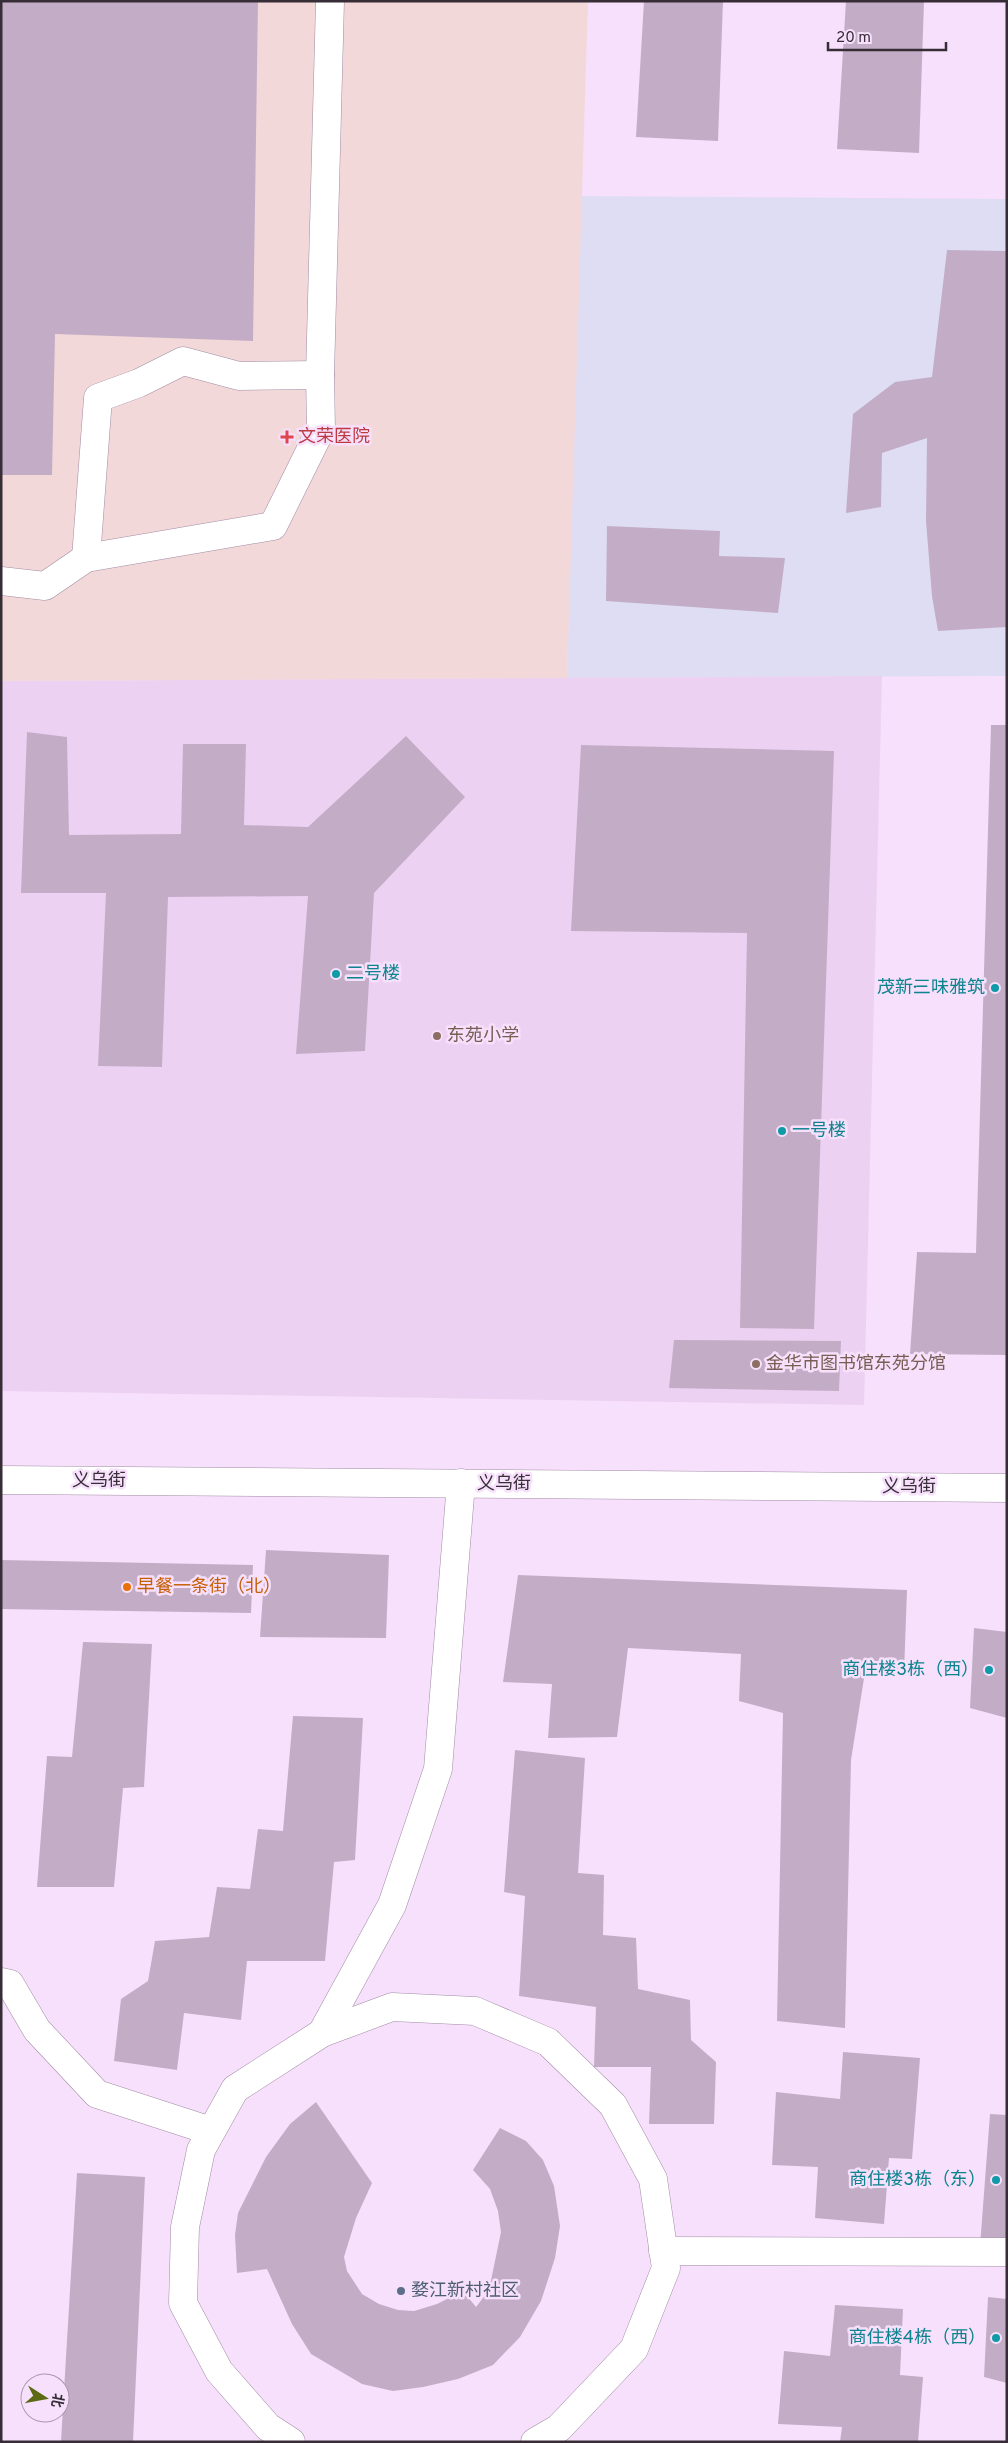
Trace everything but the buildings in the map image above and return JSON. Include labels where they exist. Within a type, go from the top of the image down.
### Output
[{"type":"street","points":[[1,581],[45,586],[86,558],[273,526],[321,429],[320,375],[330,1]]},
{"type":"street","points":[[86,558],[98,398],[139,383],[183,361],[239,376],[320,375]]},
{"type":"street","name":"义乌街","points":[[1,1480],[1007,1488]]},
{"type":"street","points":[[322,2033],[392,1905],[438,1769],[461,1484]]},
{"type":"street","points":[[1,1982],[10,1984],[37,2030],[98,2094],[211,2132]]},
{"type":"street","points":[[291,2442],[268,2427],[219,2371],[183,2303],[186,2227],[201,2150],[235,2089],[322,2033],[392,2008],[475,2011],[548,2042],[613,2105],[653,2179],[666,2268],[634,2349],[559,2428],[535,2442]]},
{"type":"street","points":[[663,2252],[1007,2252]]},
{"type":"shaded area","name":"文荣医院","points":[[1,1],[588,1],[567,678],[1,681]]},
{"type":"shaded area","points":[[580,196],[1007,199],[1007,676],[567,678]]},
{"type":"shaded area","name":"东苑小学","points":[[882,676],[864,1405],[1,1391],[1,681]]},
{"type":"place","name":"文荣医院","points":[[287,437]]},
{"type":"place","name":"二号楼","points":[[336,974]]},
{"type":"place","name":"茂新·三味雅筑","points":[[995,988]]},
{"type":"place","name":"东苑小学","points":[[437,1036]]},
{"type":"place","name":"一号楼","points":[[782,1131]]},
{"type":"place","name":"金华市图书馆东苑分馆","points":[[756,1364]]},
{"type":"place","name":"早餐一条街（北）","points":[[127,1587]]},
{"type":"place","name":"商住楼3栋（西）","points":[[989,1670]]},
{"type":"place","name":"商住楼3栋（东）","points":[[996,2180]]},
{"type":"place","name":"婺江新村社区","points":[[401,2291]]},
{"type":"place","name":"商住楼4栋（西）","points":[[996,2338]]}]
